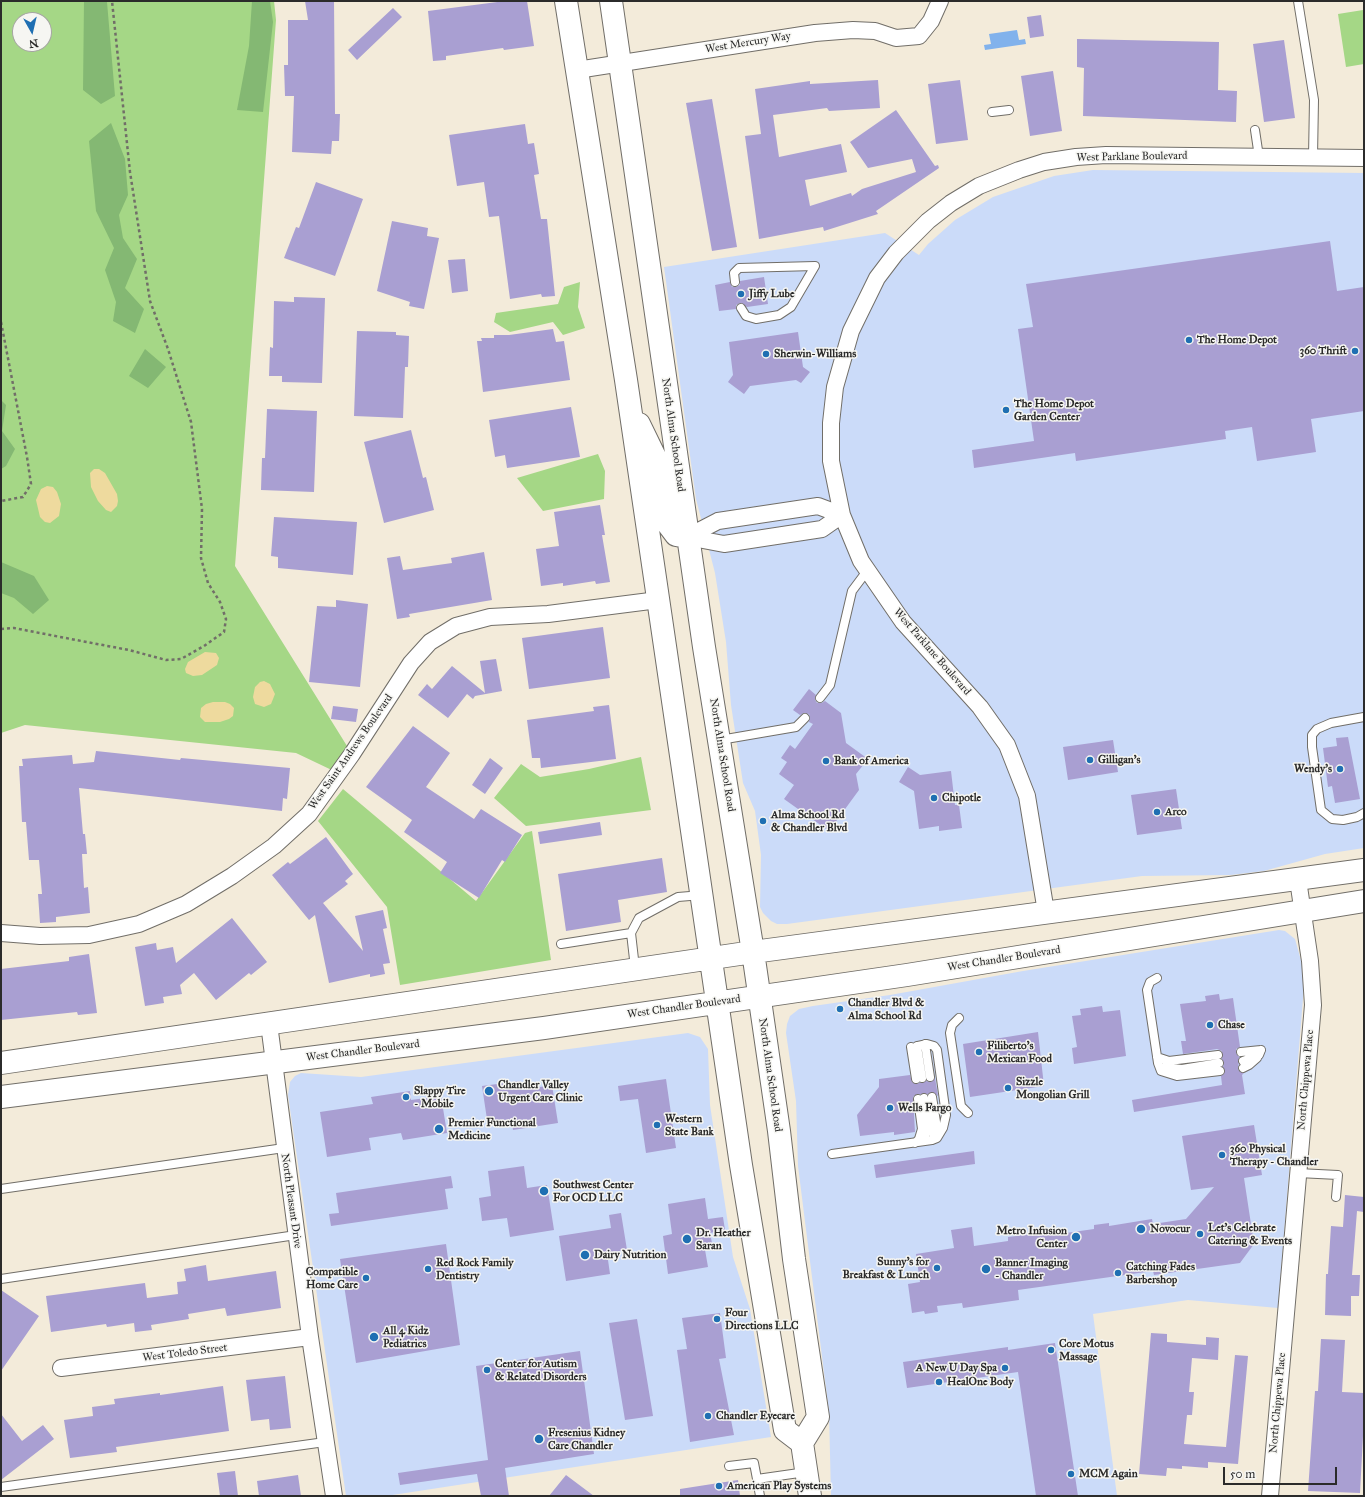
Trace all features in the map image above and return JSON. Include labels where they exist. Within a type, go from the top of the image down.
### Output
[{"type":"main road","points":[[566,1],[629,403],[712,958],[740,1157],[785,1430],[802,1443],[810,1496]]},
{"type":"main road","name":"North Alma School Road","points":[[611,1],[688,537],[753,952],[794,1259],[818,1417],[802,1443]]},
{"type":"main road","points":[[629,403],[656,459],[667,523],[676,535],[688,537]]},
{"type":"main road","points":[[1,1063],[753,952],[1364,870]]},
{"type":"main road","name":"West Chandler Boulevard","points":[[1,1097],[442,1042],[907,975],[1364,901]]},
{"type":"street","name":"West Mercury Way","points":[[576,70],[815,33],[853,30],[875,31],[896,38],[919,36],[931,21],[940,1]]},
{"type":"street","name":"West Parklane Boulevard","points":[[1046,912],[1027,796],[1007,745],[980,707],[903,622],[861,562],[842,516],[830,461],[831,423],[836,387],[851,331],[877,278],[896,253],[928,221],[951,203],[979,186],[1044,162],[1076,157],[1106,155],[1364,158]]},
{"type":"street","points":[[688,537],[718,521],[818,506],[842,516]]},
{"type":"street","points":[[688,537],[724,544],[822,530],[842,516]]},
{"type":"street","name":"West Saint Andrews Boulevard","points":[[1,933],[40,936],[89,935],[139,924],[186,904],[232,876],[274,846],[309,814],[352,754],[411,663],[430,642],[456,626],[490,617],[536,615],[658,600]]},
{"type":"street","name":"North Chippewa Place","points":[[1270,1496],[1313,1005],[1310,960],[1298,880]]},
{"type":"street","name":"North Pleasant Drive","points":[[269,1024],[284,1148],[310,1337],[334,1496]]},
{"type":"street","name":"West Toledo Street","points":[[61,1368],[310,1337]]},
{"type":"lane","points":[[1298,1],[1314,100],[1313,157]]},
{"type":"lane","points":[[992,112],[1008,110]]},
{"type":"lane","points":[[1255,130],[1259,157]]},
{"type":"lane","points":[[735,282],[734,273],[739,268],[815,266],[791,306],[779,315],[756,319],[746,316],[741,308]]},
{"type":"lane","points":[[820,698],[830,685],[852,591],[868,571]]},
{"type":"lane","points":[[1364,717],[1331,723],[1317,729],[1312,735],[1312,747],[1321,810],[1332,819],[1343,820],[1356,817],[1364,813]]},
{"type":"lane","points":[[719,741],[796,727],[805,718]]},
{"type":"lane","points":[[635,969],[631,932],[639,918],[678,897],[702,895]]},
{"type":"lane","points":[[561,944],[631,932]]},
{"type":"lane","points":[[1157,978],[1150,982],[1147,990],[1157,1057],[1162,1071],[1177,1076],[1219,1063],[1169,1061],[1157,1057]]},
{"type":"lane","points":[[959,1018],[952,1025],[950,1034],[962,1106],[968,1113]]},
{"type":"lane","points":[[918,1046],[922,1078],[918,1046]]},
{"type":"lane","points":[[832,1154],[932,1140],[937,1138],[943,1128],[946,1115],[937,1050],[934,1046],[918,1046]]},
{"type":"lane","points":[[1241,1052],[1260,1053],[1243,1064]]},
{"type":"lane","points":[[918,1142],[922,1129],[925,1098],[936,1130],[932,1140]]},
{"type":"lane","points":[[1,1189],[284,1148]]},
{"type":"lane","points":[[1298,1173],[1338,1175],[1336,1197]]},
{"type":"lane","points":[[1,1278],[296,1235]]},
{"type":"lane","points":[[1,1487],[326,1442]]},
{"type":"lane","points":[[730,1466],[754,1463],[760,1496]]},
{"type":"lane","points":[[757,1479],[806,1472]]},
{"type":"path","points":[[1,629],[14,628],[129,650],[166,660],[181,659],[204,646],[224,632],[226,619],[220,602],[208,583],[201,558],[202,509],[191,422],[168,349],[150,301],[130,172],[115,46],[112,1]]},
{"type":"path","points":[[1,322],[28,457],[31,484],[23,497],[1,501]]},
{"type":"shaded area","points":[[1093,170],[1364,173],[1364,848],[1325,854],[1264,871],[1231,875],[1142,876],[787,924],[777,924],[771,921],[763,913],[760,907],[761,855],[755,811],[743,783],[731,705],[726,642],[715,573],[696,499],[664,267],[885,233],[919,255],[928,244],[955,220],[993,197],[1054,176]]},
{"type":"shaded area","points":[[1279,930],[1285,931],[1295,939],[1302,964],[1304,986],[1278,1308],[1188,1300],[1093,1314],[1117,1496],[831,1496],[829,1412],[798,1166],[796,1101],[786,1033],[790,1016],[799,1009],[813,1006],[890,995],[1023,971]]},
{"type":"shaded area","points":[[688,1033],[700,1037],[708,1049],[710,1105],[733,1257],[750,1309],[771,1437],[386,1496],[346,1496],[288,1095],[290,1082],[295,1076],[301,1073],[361,1077]]},
{"type":"green space","points":[[1,1],[274,1],[276,20],[235,566],[352,754],[338,773],[296,753],[25,725],[1,733]]},
{"type":"green space","points":[[84,1],[107,2],[115,96],[101,104],[83,90]]},
{"type":"green space","points":[[252,1],[270,1],[273,22],[263,112],[237,110],[249,46]]},
{"type":"green space","points":[[1363,10],[1364,64],[1346,67],[1338,14]]},
{"type":"green space","points":[[111,123],[125,159],[128,195],[119,215],[123,238],[137,259],[125,288],[144,309],[135,333],[113,321],[116,302],[105,270],[114,248],[96,211],[89,141]]},
{"type":"green space","points":[[580,282],[578,307],[585,328],[563,335],[553,322],[510,332],[494,322],[496,313],[558,304],[564,287]]},
{"type":"green space","points":[[145,349],[166,367],[148,388],[129,376]]},
{"type":"green space","points":[[1,400],[6,405],[2,431],[15,449],[6,466],[1,469]]},
{"type":"green space","points":[[598,454],[605,471],[604,499],[543,511],[517,478]]},
{"type":"green space","points":[[1,562],[34,576],[49,600],[33,614],[14,598],[1,593]]},
{"type":"green space","points":[[641,757],[651,810],[526,826],[494,798],[521,764],[540,777],[589,769]]},
{"type":"green space","points":[[343,789],[476,901],[525,833],[532,831],[551,960],[400,985],[387,907],[318,821]]},
{"type":"sand","points":[[94,469],[99,469],[105,473],[117,494],[117,506],[111,512],[106,510],[98,501],[91,487],[90,473]]},
{"type":"sand","points":[[47,486],[53,487],[57,492],[61,504],[59,516],[50,523],[45,522],[40,517],[36,500],[41,489]]},
{"type":"sand","points":[[205,652],[216,653],[219,658],[217,665],[202,675],[193,676],[186,673],[185,669],[188,662]]},
{"type":"sand","points":[[264,681],[270,684],[275,694],[271,704],[264,707],[255,704],[253,697],[255,687],[260,682]]},
{"type":"sand","points":[[213,702],[225,702],[230,704],[234,708],[233,716],[220,722],[205,722],[200,717],[201,708],[206,704]]},
{"type":"water","points":[[1017,30],[1019,40],[1025,39],[1026,44],[985,50],[984,45],[991,44],[989,34]]},
{"type":"building","points":[[305,1],[334,1],[335,114],[340,114],[339,141],[332,141],[331,154],[292,152],[294,96],[285,96],[284,65],[288,65],[288,20],[308,20]]},
{"type":"building","points":[[505,1],[527,1],[534,46],[504,50],[503,48],[446,56],[446,60],[433,61],[428,11]]},
{"type":"building","points":[[393,8],[402,17],[357,60],[348,50]]},
{"type":"building","points":[[1041,15],[1044,36],[1030,38],[1027,17]]},
{"type":"building","points":[[1077,39],[1219,42],[1218,90],[1237,91],[1236,122],[1083,116],[1084,68],[1077,67]]},
{"type":"building","points":[[1284,40],[1295,118],[1264,122],[1253,44]]},
{"type":"building","points":[[1053,71],[1062,131],[1030,136],[1021,76]]},
{"type":"building","points":[[878,80],[880,108],[829,111],[827,108],[773,115],[779,157],[841,144],[847,172],[805,180],[810,206],[851,193],[852,196],[862,189],[916,172],[912,159],[868,168],[850,142],[896,110],[935,166],[938,165],[939,168],[876,211],[878,214],[824,231],[823,227],[759,239],[745,136],[761,134],[755,89],[810,81],[810,84]]},
{"type":"building","points":[[960,80],[968,140],[936,144],[928,84]]},
{"type":"building","points":[[712,99],[737,247],[712,251],[686,103]]},
{"type":"building","points":[[525,124],[528,144],[534,143],[539,174],[534,175],[541,219],[547,219],[555,296],[542,297],[541,294],[510,299],[499,216],[489,217],[484,182],[457,186],[449,135]]},
{"type":"building","points":[[316,182],[363,199],[335,276],[284,258],[296,227],[299,228]]},
{"type":"building","points":[[392,221],[428,228],[427,236],[439,238],[424,309],[409,306],[410,302],[377,291]]},
{"type":"building","name":"The Home Depot","points":[[1330,241],[1337,291],[1364,287],[1364,411],[1311,419],[1316,452],[1257,461],[1252,427],[1225,431],[1226,439],[1076,461],[1075,453],[974,468],[972,450],[1034,441],[1018,329],[1033,327],[1026,284]]},
{"type":"building","points":[[465,259],[468,291],[452,293],[448,260]]},
{"type":"building","name":"Jiffy Lube","points":[[764,277],[768,304],[747,307],[740,303],[736,305],[736,309],[719,311],[715,285],[730,282],[732,287],[736,287],[740,285],[740,281]]},
{"type":"building","points":[[294,297],[325,298],[322,383],[282,382],[282,376],[269,376],[270,347],[273,348],[274,301],[294,302]]},
{"type":"building","points":[[553,329],[556,342],[564,341],[570,380],[483,392],[477,341],[482,341],[481,338],[494,338],[494,335],[509,335]]},
{"type":"building","points":[[357,331],[396,332],[396,335],[409,336],[408,367],[405,367],[403,418],[354,416]]},
{"type":"building","name":"Sherwin-Williams","points":[[798,332],[803,367],[810,372],[801,383],[796,380],[750,386],[744,394],[728,382],[733,375],[729,342]]},
{"type":"building","points":[[571,407],[580,457],[507,468],[505,455],[495,457],[489,420]]},
{"type":"building","points":[[267,409],[317,411],[314,492],[261,490],[262,458],[265,458]]},
{"type":"building","points":[[411,430],[423,478],[426,477],[434,510],[384,523],[364,442]]},
{"type":"building","points":[[600,505],[605,535],[602,535],[610,582],[596,584],[595,581],[563,586],[563,583],[541,586],[536,549],[559,546],[554,512]]},
{"type":"building","points":[[274,517],[357,522],[353,575],[278,568],[278,557],[271,556]]},
{"type":"building","points":[[484,552],[492,600],[409,614],[410,617],[397,619],[387,558],[400,556],[403,570],[452,563],[451,558]]},
{"type":"building","points":[[336,600],[368,604],[360,687],[309,682],[317,606],[336,607]]},
{"type":"building","points":[[603,627],[610,678],[529,689],[522,638]]},
{"type":"building","points":[[496,659],[502,691],[475,696],[473,699],[467,694],[448,718],[418,695],[427,684],[432,689],[452,666],[485,693],[480,661]]},
{"type":"building","name":"Bank of America","points":[[809,689],[816,695],[815,700],[817,703],[822,703],[825,701],[841,713],[846,743],[868,759],[856,774],[859,790],[829,831],[784,799],[794,785],[779,774],[787,762],[781,758],[790,745],[795,749],[813,724],[809,722],[809,714],[804,713],[800,715],[793,710]]},
{"type":"building","points":[[609,705],[616,759],[541,768],[540,758],[532,758],[527,720],[594,711],[593,707]]},
{"type":"building","points":[[333,706],[358,709],[356,722],[331,719]]},
{"type":"building","points":[[413,726],[450,753],[426,787],[474,819],[481,809],[522,835],[505,862],[502,860],[479,898],[440,873],[447,862],[404,832],[412,820],[366,787]]},
{"type":"building","points":[[1348,737],[1360,799],[1335,803],[1332,786],[1328,787],[1323,748],[1337,746],[1336,738]]},
{"type":"building","name":"Gilligan's","points":[[1113,740],[1118,772],[1068,780],[1063,747]]},
{"type":"building","points":[[96,751],[180,760],[181,758],[290,768],[287,799],[283,798],[282,811],[79,788],[83,834],[85,834],[87,854],[82,854],[84,888],[88,887],[90,913],[56,917],[56,922],[40,923],[38,894],[42,894],[39,860],[29,860],[26,822],[22,822],[19,766],[23,766],[22,759],[72,755],[73,764],[94,762]]},
{"type":"building","points":[[490,758],[503,768],[485,794],[472,785]]},
{"type":"building","name":"Chipotle","points":[[908,767],[920,775],[951,771],[955,805],[959,805],[962,828],[939,831],[939,826],[919,829],[914,791],[899,782]]},
{"type":"building","name":"Arco","points":[[1176,789],[1182,829],[1137,835],[1131,795]]},
{"type":"building","points":[[600,822],[602,835],[540,844],[538,832]]},
{"type":"building","points":[[326,837],[353,874],[345,881],[348,884],[323,903],[363,951],[355,916],[383,910],[387,928],[383,929],[390,963],[383,964],[385,974],[370,977],[370,974],[329,983],[315,915],[309,920],[272,875],[288,862],[290,864]]},
{"type":"building","points":[[662,858],[667,892],[618,900],[621,922],[566,931],[558,874]]},
{"type":"building","points":[[232,918],[267,962],[251,975],[249,973],[216,1000],[194,973],[180,985],[182,994],[163,997],[164,1003],[145,1006],[135,947],[156,943],[157,950],[173,947],[176,963]]},
{"type":"building","points":[[89,954],[97,1013],[78,1015],[77,1012],[1,1020],[1,969],[69,961],[69,957]]},
{"type":"building","name":"Chase","points":[[1219,994],[1220,1000],[1233,998],[1240,1047],[1236,1049],[1236,1053],[1239,1057],[1238,1070],[1244,1073],[1242,1075],[1245,1094],[1134,1112],[1132,1100],[1222,1085],[1221,1076],[1225,1071],[1223,1067],[1224,1063],[1222,1059],[1222,1051],[1217,1049],[1183,1054],[1181,1041],[1186,1041],[1180,1004],[1206,1001],[1205,996]]},
{"type":"building","points":[[1102,1006],[1103,1012],[1120,1010],[1126,1056],[1074,1064],[1072,1048],[1077,1047],[1072,1016],[1081,1015],[1080,1009]]},
{"type":"building","points":[[1038,1032],[1044,1086],[970,1097],[963,1044]]},
{"type":"building","name":"Wells Fargo","points":[[910,1075],[912,1082],[916,1084],[926,1081],[931,1082],[935,1078],[938,1096],[932,1092],[928,1094],[917,1094],[913,1097],[915,1132],[894,1135],[894,1132],[860,1136],[857,1115],[879,1087],[879,1079]]},
{"type":"building","name":"Western State Bank","points":[[666,1079],[676,1148],[646,1153],[638,1099],[620,1101],[618,1086]]},
{"type":"building","points":[[520,1081],[522,1090],[552,1085],[558,1123],[513,1130],[512,1122],[488,1126],[482,1086]]},
{"type":"building","points":[[410,1091],[411,1100],[441,1096],[447,1133],[403,1140],[401,1133],[369,1138],[371,1150],[327,1157],[320,1112],[373,1104],[371,1097]]},
{"type":"building","points":[[1254,1125],[1262,1175],[1244,1178],[1254,1244],[1240,1263],[1154,1275],[1153,1271],[1018,1290],[1019,1300],[963,1308],[962,1303],[937,1306],[938,1312],[925,1314],[924,1311],[912,1313],[908,1284],[920,1282],[916,1254],[954,1248],[951,1230],[972,1227],[974,1246],[1008,1241],[1008,1237],[1058,1231],[1059,1234],[1094,1229],[1094,1225],[1109,1223],[1109,1226],[1152,1219],[1153,1224],[1186,1219],[1214,1187],[1191,1190],[1182,1136]]},
{"type":"building","points":[[974,1151],[975,1164],[876,1178],[874,1165]]},
{"type":"building","points":[[524,1166],[527,1188],[547,1185],[554,1230],[510,1237],[507,1218],[482,1221],[479,1198],[491,1196],[488,1171]]},
{"type":"building","points":[[451,1176],[453,1188],[445,1189],[448,1209],[331,1226],[329,1214],[339,1213],[336,1193]]},
{"type":"building","points":[[1345,1195],[1364,1197],[1364,1212],[1357,1211],[1352,1275],[1360,1275],[1359,1296],[1351,1296],[1351,1316],[1325,1315],[1326,1274],[1328,1274],[1331,1226],[1343,1227]]},
{"type":"building","name":"Dr. Heather Saran","points":[[705,1198],[708,1219],[723,1217],[725,1230],[710,1233],[712,1243],[704,1244],[708,1267],[668,1274],[663,1236],[672,1234],[668,1204]]},
{"type":"building","name":"Dairy Nutrition","points":[[621,1213],[627,1250],[607,1253],[610,1274],[566,1281],[559,1236],[611,1228],[609,1215]]},
{"type":"building","points":[[446,1244],[460,1345],[356,1363],[340,1259]]},
{"type":"building","points":[[206,1265],[208,1281],[276,1271],[281,1308],[227,1316],[225,1308],[188,1314],[189,1319],[151,1325],[152,1330],[135,1332],[134,1323],[107,1327],[106,1324],[51,1332],[46,1296],[145,1283],[147,1298],[178,1294],[177,1282],[186,1281],[184,1269]]},
{"type":"building","points":[[1,1290],[39,1316],[1,1371]]},
{"type":"building","points":[[720,1313],[726,1358],[719,1359],[734,1435],[690,1442],[677,1350],[687,1349],[682,1318]]},
{"type":"building","points":[[637,1319],[653,1416],[625,1420],[609,1323]]},
{"type":"building","points":[[1151,1333],[1167,1334],[1167,1342],[1206,1345],[1206,1337],[1219,1338],[1218,1360],[1192,1358],[1189,1392],[1194,1392],[1192,1415],[1187,1415],[1184,1444],[1226,1447],[1235,1355],[1248,1356],[1238,1464],[1208,1462],[1208,1468],[1182,1466],[1182,1469],[1167,1468],[1166,1476],[1139,1474]]},
{"type":"building","points":[[1321,1339],[1345,1340],[1342,1392],[1364,1393],[1364,1436],[1360,1493],[1308,1491],[1315,1391],[1318,1391]]},
{"type":"building","points":[[1055,1343],[1078,1496],[1036,1496],[1018,1372],[907,1388],[903,1362],[1008,1347],[1008,1350]]},
{"type":"building","points":[[580,1351],[594,1454],[505,1468],[509,1496],[481,1496],[477,1474],[400,1485],[398,1473],[488,1460],[476,1366]]},
{"type":"building","points":[[285,1376],[291,1428],[270,1430],[269,1419],[251,1421],[246,1380]]},
{"type":"building","points":[[223,1386],[229,1431],[116,1447],[117,1452],[70,1458],[64,1420],[93,1416],[92,1407],[115,1404],[114,1399],[160,1393],[160,1395]]},
{"type":"building","points":[[1,1414],[22,1441],[43,1425],[54,1439],[1,1480]]},
{"type":"building","points":[[235,1471],[238,1496],[220,1496],[217,1473]]},
{"type":"building","points":[[298,1475],[301,1496],[259,1496],[257,1481]]},
{"type":"building","points":[[566,1475],[594,1496],[549,1496]]},
{"type":"building","name":"American Play Systems","points":[[738,1480],[740,1496],[680,1496],[680,1489]]},
{"type":"place","name":"Jiffy Lube","points":[[741,294]]},
{"type":"place","name":"The Home Depot","points":[[1189,340]]},
{"type":"place","name":"360 Thrift","points":[[1355,351]]},
{"type":"place","name":"Sherwin-Williams","points":[[766,354]]},
{"type":"place","name":"The Home Depot Garden Center","points":[[1006,410]]},
{"type":"place","name":"Gilligan's","points":[[1090,760]]},
{"type":"place","name":"Bank of America","points":[[826,761]]},
{"type":"place","name":"Wendy's","points":[[1340,769]]},
{"type":"place","name":"Chipotle","points":[[934,798]]},
{"type":"place","name":"Arco","points":[[1157,812]]},
{"type":"place","name":"Alma School Rd & Chandler Blvd","points":[[763,821]]},
{"type":"place","name":"Chandler Blvd & Alma School Rd","points":[[840,1009]]},
{"type":"place","name":"Chase","points":[[1210,1025]]},
{"type":"place","name":"Filiberto’s Mexican Food","points":[[979,1052]]},
{"type":"place","name":"Sizzle Mongolian Grill","points":[[1008,1088]]},
{"type":"place","name":"Chandler Valley Urgent Care Clinic","points":[[489,1091]]},
{"type":"place","name":"Slappy Tire - Mobile","points":[[406,1097]]},
{"type":"place","name":"Wells Fargo","points":[[890,1108]]},
{"type":"place","name":"Western State Bank","points":[[657,1125]]},
{"type":"place","name":"Premier Functional Medicine","points":[[439,1129]]},
{"type":"place","name":"360 Physical Therapy - Chandler","points":[[1222,1155]]},
{"type":"place","name":"Southwest Center For OCD LLC","points":[[544,1191]]},
{"type":"place","name":"Novocur","points":[[1141,1229]]},
{"type":"place","name":"Let's Celebrate Catering & Events","points":[[1200,1234]]},
{"type":"place","name":"Metro Infusion Center","points":[[1076,1237]]},
{"type":"place","name":"Dr. Heather Saran","points":[[687,1239]]},
{"type":"place","name":"Dairy Nutrition","points":[[585,1255]]},
{"type":"place","name":"Sunny's for Breakfast & Lunch","points":[[937,1268]]},
{"type":"place","name":"Red Rock Family Dentistry","points":[[428,1269]]},
{"type":"place","name":"Banner Imaging - Chandler","points":[[986,1269]]},
{"type":"place","name":"Catching Fades Barbershop","points":[[1118,1273]]},
{"type":"place","name":"Compatible Home Care","points":[[366,1278]]},
{"type":"place","name":"Four Directions LLC","points":[[717,1319]]},
{"type":"place","name":"All 4 Kidz Pediatrics","points":[[374,1337]]},
{"type":"place","name":"Core Motus Massage","points":[[1051,1350]]},
{"type":"place","name":"A New U Day Spa","points":[[1005,1368]]},
{"type":"place","name":"Center for Autism & Related Disorders","points":[[487,1370]]},
{"type":"place","name":"HealOne Body","points":[[939,1382]]},
{"type":"place","name":"Chandler Eyecare","points":[[708,1416]]},
{"type":"place","name":"Fresenius Kidney Care Chandler","points":[[539,1439]]},
{"type":"place","name":"MCM Again","points":[[1071,1474]]},
{"type":"place","name":"American Play Systems","points":[[719,1486]]}]
